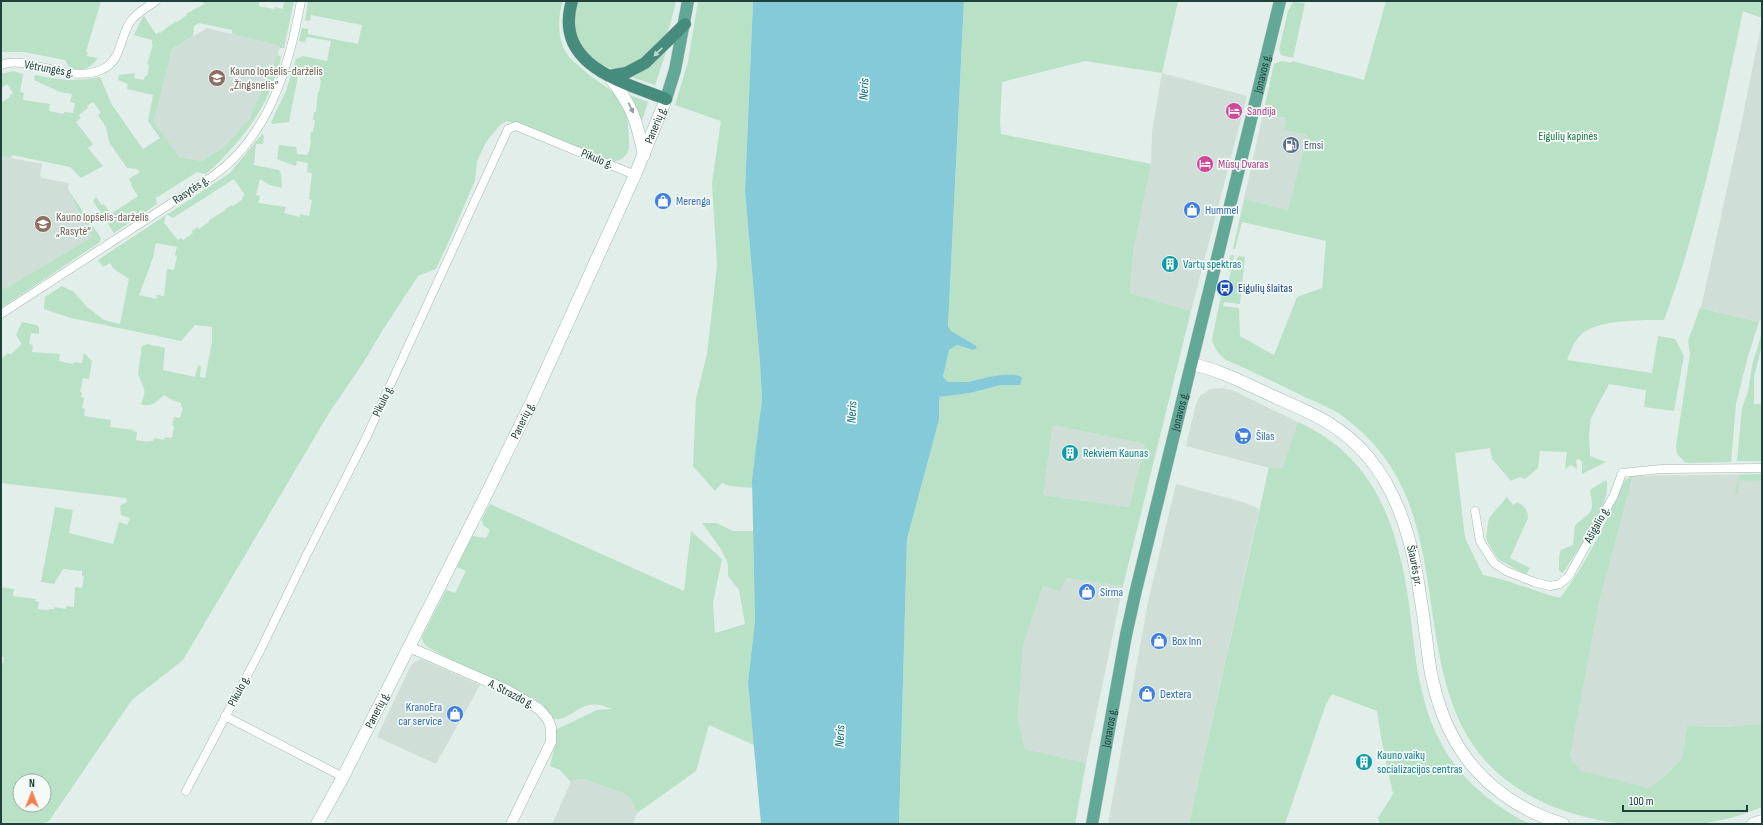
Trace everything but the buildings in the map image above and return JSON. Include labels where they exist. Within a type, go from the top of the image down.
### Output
[{"type":"highway","points":[[572,1],[569,26],[576,47],[590,65],[609,76],[666,99]]},
{"type":"highway","points":[[609,76],[626,73],[641,66],[655,55],[685,24]]},
{"type":"main road","name":"Panerių g.","points":[[320,823],[523,420],[636,175],[666,99],[675,70],[685,24],[688,1]]},
{"type":"main road","name":"Jonavos g.","points":[[1092,824],[1131,612],[1280,1]]},
{"type":"main road","points":[[609,76],[624,96],[632,110],[638,126],[644,155]]},
{"type":"main road","name":"Šiaurės pr.","points":[[1192,364],[1231,377],[1327,420],[1344,433],[1369,458],[1387,485],[1407,531],[1418,580],[1432,682],[1445,720],[1456,743],[1470,764],[1497,790],[1529,810],[1563,824]]},
{"type":"main road","points":[[1753,824],[1762,821]]},
{"type":"street","name":"Vėtrungės g.","points":[[1,65],[19,64],[81,74],[100,70],[107,66],[116,57],[130,21],[156,1]]},
{"type":"street","name":"Rasytės g.","points":[[1,314],[213,176],[232,158],[261,125],[274,98],[290,54],[301,1]]},
{"type":"street","name":"Pikulo g.","points":[[186,791],[259,653],[365,440],[508,129],[516,126],[636,175]]},
{"type":"street","name":"Ašigalio g.","points":[[1475,511],[1480,541],[1494,563],[1506,571],[1534,582],[1550,586],[1560,584],[1569,576],[1614,495],[1622,473],[1661,468],[1762,468]]},
{"type":"street","name":"A. Strazdo g.","points":[[409,647],[507,690],[539,709],[547,718],[552,732],[551,742],[511,824]]},
{"type":"street","points":[[225,716],[343,777]]},
{"type":"shaded area","points":[[1762,21],[1762,319],[1759,322],[1701,308]]},
{"type":"shaded area","name":"Kauno lopšelis-darželis „Žingsnelis“","points":[[207,28],[280,46],[277,58],[249,119],[225,146],[202,161],[178,157],[154,122],[172,49]]},
{"type":"shaded area","points":[[1162,73],[1247,96],[1191,311],[1130,293],[1133,253],[1151,164],[1152,132]]},
{"type":"shaded area","points":[[1265,105],[1271,115],[1286,118],[1284,130],[1307,135],[1288,210],[1244,199]]},
{"type":"shaded area","name":"Kauno lopšelis-darželis „Rasytė“","points":[[1,156],[42,164],[40,176],[42,178],[69,183],[68,189],[92,237],[1,291]]},
{"type":"shaded area","points":[[1223,388],[1234,391],[1298,422],[1282,468],[1269,468],[1186,446],[1196,404],[1200,396],[1210,389]]},
{"type":"shaded area","points":[[1053,425],[1145,444],[1129,507],[1043,495]]},
{"type":"shaded area","points":[[1762,474],[1762,724],[1723,727],[1687,726],[1682,758],[1665,776],[1648,788],[1580,770],[1570,756],[1599,603],[1633,476]]},
{"type":"shaded area","points":[[1176,484],[1243,502],[1259,509],[1189,824],[1108,824],[1148,602]]},
{"type":"shaded area","points":[[1066,578],[1123,586],[1086,763],[1025,749],[1018,717],[1023,646],[1043,586]]},
{"type":"shaded area","points":[[421,659],[480,685],[436,764],[377,737],[410,667],[414,662]]},
{"type":"shaded area","points":[[584,779],[623,793],[631,799],[637,813],[633,824],[552,824],[571,782]]},
{"type":"green space","points":[[1,1],[101,1],[86,52],[88,52],[87,56],[98,58],[86,69],[70,69],[65,60],[24,52],[1,52]]},
{"type":"green space","points":[[259,1],[259,6],[283,9],[284,1],[294,1],[284,48],[232,34],[232,30],[199,23],[194,26],[193,36],[172,49],[154,122],[179,157],[202,161],[225,146],[249,119],[278,55],[281,57],[270,92],[255,118],[238,142],[206,174],[197,172],[156,198],[157,204],[114,233],[93,201],[96,197],[102,205],[104,204],[111,214],[138,196],[129,179],[140,172],[137,169],[127,168],[109,142],[106,127],[98,115],[101,113],[93,102],[79,115],[81,118],[76,122],[93,144],[88,148],[103,166],[81,178],[70,167],[12,155],[11,158],[1,156],[1,103],[13,93],[7,84],[3,87],[1,84],[1,74],[13,71],[23,74],[20,92],[24,93],[23,100],[50,104],[49,111],[63,114],[64,112],[73,113],[75,103],[70,102],[72,94],[60,92],[34,80],[35,75],[68,80],[83,80],[100,77],[112,105],[143,149],[160,138],[148,121],[153,95],[127,89],[128,84],[118,80],[119,75],[135,73],[134,78],[144,80],[145,76],[147,76],[149,65],[147,64],[153,45],[152,40],[134,35],[144,16],[156,34],[159,32],[160,33],[187,15],[186,14],[204,4],[203,2]]},
{"type":"green space","points":[[308,1],[563,1],[559,29],[565,51],[569,57],[591,76],[616,95],[621,102],[628,123],[628,152],[622,159],[614,162],[520,125],[507,121],[500,125],[486,142],[477,161],[475,180],[436,269],[418,276],[363,363],[329,413],[183,660],[132,700],[49,821],[41,824],[1,824],[1,671],[4,657],[1,656],[1,587],[14,589],[13,596],[36,599],[35,601],[39,602],[38,609],[49,610],[54,609],[54,607],[66,609],[66,606],[74,607],[75,587],[82,588],[84,576],[82,576],[82,571],[63,569],[54,584],[41,582],[55,507],[73,510],[69,533],[113,544],[119,522],[127,525],[130,518],[121,515],[120,506],[127,502],[126,498],[1,483],[2,358],[8,353],[10,355],[22,344],[16,335],[22,322],[36,325],[39,327],[39,334],[31,333],[29,344],[33,345],[32,352],[60,354],[59,361],[73,364],[74,362],[82,363],[84,353],[92,361],[89,379],[83,378],[80,392],[82,393],[81,397],[84,398],[82,408],[85,409],[84,416],[111,420],[110,427],[134,430],[133,431],[137,432],[136,440],[149,442],[153,441],[154,438],[164,440],[165,437],[172,438],[174,426],[172,425],[174,417],[180,418],[183,407],[181,407],[181,403],[164,395],[151,405],[141,404],[145,392],[138,374],[142,346],[147,344],[165,348],[163,370],[195,377],[198,365],[201,366],[200,377],[205,378],[212,342],[212,327],[195,325],[181,341],[71,318],[44,309],[45,297],[62,286],[74,292],[87,307],[104,320],[120,324],[129,279],[114,269],[110,263],[103,267],[98,260],[166,215],[164,223],[178,240],[181,238],[183,240],[193,233],[192,231],[198,227],[199,229],[209,222],[209,220],[226,210],[225,209],[232,205],[233,206],[243,199],[242,197],[245,195],[234,179],[173,218],[167,215],[230,173],[262,134],[264,136],[263,144],[256,144],[254,165],[279,170],[281,174],[282,188],[270,185],[260,179],[256,195],[260,196],[258,203],[286,207],[284,213],[300,217],[300,214],[309,216],[312,200],[309,199],[312,173],[307,172],[308,163],[297,161],[296,166],[277,159],[279,145],[296,147],[297,154],[307,155],[309,152],[311,132],[313,132],[315,120],[313,120],[314,112],[316,112],[321,80],[320,76],[309,74],[309,68],[301,71],[298,76],[289,122],[272,124],[271,122],[286,91],[296,59],[303,56],[327,61],[331,41],[307,37],[305,42],[299,41],[302,28],[308,29],[308,34],[358,44],[362,25],[311,15],[310,21],[305,20]],"holes":[[[156,243],[177,247],[174,270],[167,269],[164,296],[157,295],[156,299],[139,295],[153,258]]]},
{"type":"green space","points":[[577,1],[676,1],[668,29],[660,44],[636,64],[619,69],[603,66],[596,62],[580,44],[574,29]]},
{"type":"green space","points":[[698,1],[753,1],[745,191],[762,399],[752,488],[730,486],[722,483],[715,491],[693,466],[696,399],[707,354],[717,265],[712,183],[721,121],[675,105],[688,62]]},
{"type":"green space","points":[[964,1],[1178,1],[1162,73],[1085,61],[1002,82],[1000,122],[1001,134],[1151,164],[1133,253],[1130,293],[1191,311],[1123,586],[1066,578],[1060,591],[1043,586],[1023,646],[1018,717],[1025,749],[1086,763],[1075,824],[899,824],[907,539],[939,420],[940,397],[970,393],[1001,385],[1020,385],[1011,374],[965,382],[948,382],[943,377],[949,350],[957,345],[973,350],[975,345],[951,331],[948,326]],"holes":[[[1053,425],[1145,444],[1129,507],[1043,495]]]},
{"type":"green space","name":"Eigulių kapinės","points":[[1386,1],[1762,1],[1762,18],[1743,11],[1709,167],[1689,245],[1664,320],[1618,322],[1594,327],[1578,338],[1567,360],[1652,373],[1658,336],[1675,339],[1684,356],[1674,411],[1644,407],[1646,390],[1609,384],[1591,418],[1589,434],[1590,456],[1606,462],[1582,474],[1582,462],[1579,459],[1576,460],[1577,469],[1571,465],[1565,469],[1567,452],[1540,451],[1538,468],[1525,479],[1520,477],[1511,481],[1492,459],[1490,448],[1455,453],[1465,538],[1483,575],[1560,598],[1588,556],[1625,480],[1633,476],[1599,603],[1570,756],[1580,770],[1648,788],[1665,776],[1682,758],[1687,726],[1723,727],[1762,724],[1762,807],[1729,818],[1703,823],[1617,823],[1602,821],[1559,809],[1526,794],[1506,780],[1476,749],[1456,713],[1444,673],[1435,631],[1421,546],[1410,505],[1386,459],[1368,438],[1340,414],[1226,360],[1215,348],[1212,339],[1221,296],[1225,296],[1231,271],[1234,269],[1238,256],[1245,257],[1240,304],[1224,302],[1223,306],[1239,308],[1240,336],[1274,355],[1297,297],[1322,288],[1326,241],[1242,222],[1235,249],[1233,249],[1244,199],[1288,210],[1307,135],[1284,130],[1286,118],[1271,115],[1265,105],[1274,64],[1282,61],[1292,63],[1292,61],[1364,80]]},
{"type":"green space","points":[[1293,2],[1305,3],[1293,58],[1281,55],[1279,50],[1288,11]]},
{"type":"green space","points":[[665,50],[666,52],[655,85],[628,76]]},
{"type":"green space","points":[[627,94],[648,102],[641,124]]},
{"type":"green space","points":[[67,188],[101,238],[100,242],[1,308],[1,291],[92,237]]},
{"type":"green space","points":[[1231,255],[1234,255],[1231,271],[1227,270]]},
{"type":"green space","points":[[1700,308],[1759,322],[1748,356],[1736,404],[1731,462],[1686,463],[1677,454],[1676,446],[1690,354],[1688,341]]},
{"type":"green space","points":[[1762,332],[1762,345],[1754,377],[1754,404],[1762,404],[1762,461],[1737,461],[1742,408],[1748,391],[1752,366]]},
{"type":"green space","points":[[1298,422],[1321,434],[1357,465],[1382,503],[1391,525],[1404,574],[1422,693],[1436,733],[1444,748],[1463,775],[1487,798],[1501,808],[1530,824],[1380,824],[1378,818],[1393,794],[1377,711],[1332,694],[1326,704],[1285,824],[1189,824],[1269,467],[1282,468]]},
{"type":"green space","points":[[1762,474],[1762,481],[1739,480],[1738,494],[1735,493],[1740,475]]},
{"type":"green space","points":[[1606,480],[1607,489],[1605,500],[1599,513],[1584,541],[1563,573],[1559,571],[1559,557],[1561,550],[1573,545],[1575,525],[1591,510],[1592,503],[1590,490]]},
{"type":"green space","points":[[1507,497],[1513,505],[1517,502],[1524,507],[1527,513],[1528,518],[1510,558],[1530,568],[1526,575],[1498,559],[1486,537],[1489,518]]},
{"type":"green space","points":[[490,504],[684,591],[691,531],[722,559],[713,602],[715,633],[745,624],[739,590],[728,576],[728,564],[721,549],[702,523],[716,523],[733,531],[753,531],[755,621],[748,682],[754,745],[709,725],[696,771],[637,813],[631,799],[623,793],[584,779],[571,782],[560,770],[550,766],[556,741],[555,730],[597,710],[611,709],[601,705],[585,706],[567,717],[554,719],[542,704],[534,699],[444,656],[426,646],[422,640],[422,637],[446,590],[455,593],[466,571],[457,567],[472,536],[486,538],[490,530],[483,525],[482,519]]},
{"type":"water","name":"Neris","points":[[753,1],[964,1],[948,326],[951,331],[975,345],[977,348],[973,350],[957,345],[949,350],[943,377],[948,382],[967,382],[1004,375],[1018,376],[1022,378],[1020,385],[1001,385],[970,393],[940,397],[939,420],[907,539],[899,824],[761,824],[748,682],[755,621],[752,480],[762,399],[745,191]]},
{"type":"place","name":"Kauno lopšelis-darželis „Žingsnelis“","points":[[217,78]]},
{"type":"place","name":"Sandija","points":[[1234,111]]},
{"type":"place","name":"Emsi","points":[[1291,145]]},
{"type":"place","name":"Mūsų Dvaras","points":[[1205,164]]},
{"type":"place","name":"Merenga","points":[[663,201]]},
{"type":"place","name":"Hummel","points":[[1192,210]]},
{"type":"place","name":"Kauno lopšelis-darželis „Rasytė“","points":[[43,224]]},
{"type":"place","name":"Vartų spektras","points":[[1170,264]]},
{"type":"place","name":"Eigulių šlaitas","points":[[1225,288]]},
{"type":"place","name":"Šilas","points":[[1243,436]]},
{"type":"place","name":"Rekviem Kaunas","points":[[1070,453]]},
{"type":"place","name":"Sirma","points":[[1087,592]]},
{"type":"place","name":"Box Inn","points":[[1159,641]]},
{"type":"place","name":"Dextera","points":[[1147,694]]},
{"type":"place","name":"KranoEra car service","points":[[455,714]]},
{"type":"place","name":"Kauno vaikų socializacijos centras","points":[[1364,762]]}]
